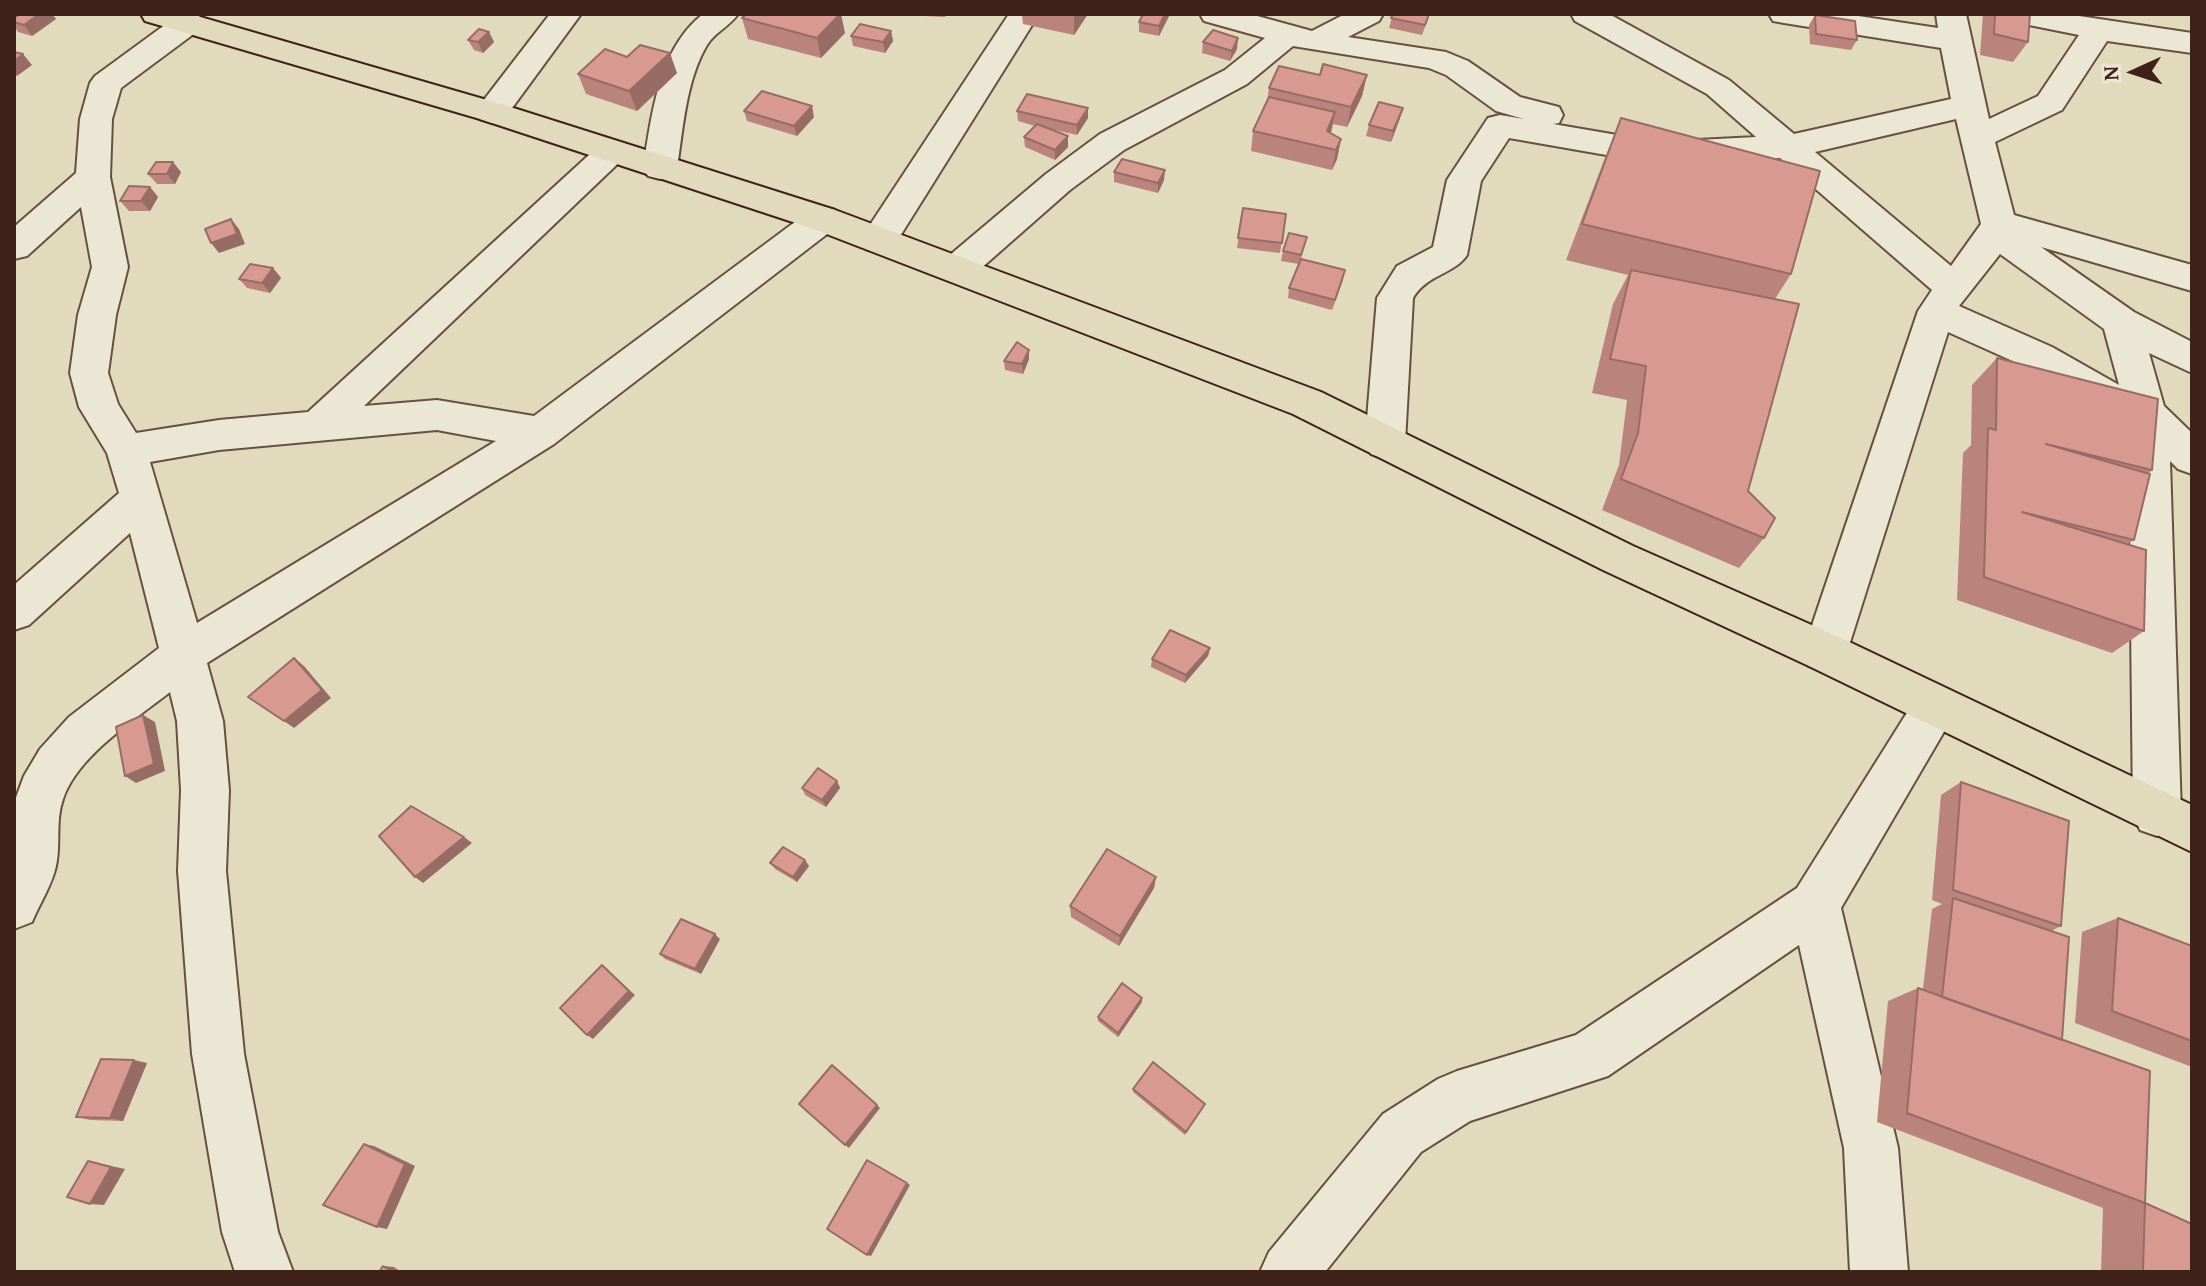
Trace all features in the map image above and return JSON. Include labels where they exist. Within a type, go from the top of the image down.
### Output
[{"type":"main road","points":[[172,19],[492,112],[823,219],[1307,403],[1618,558],[1989,729],[2174,822]]},
{"type":"street","points":[[492,112],[566,14]]},
{"type":"street","points":[[660,168],[669,116],[689,49],[696,37],[723,14]]},
{"type":"street","points":[[879,240],[1024,14]]},
{"type":"street","points":[[1215,14],[1301,39],[1447,63],[1508,104],[1543,115],[1598,123],[1658,153]]},
{"type":"street","points":[[957,269],[1058,182],[1112,142],[1301,39],[1368,14]]},
{"type":"street","points":[[1586,14],[1705,79],[1788,147],[1944,299],[2039,357],[2149,418],[2192,458]]},
{"type":"street","points":[[1784,14],[1953,27],[1997,228],[1990,243],[1944,299],[1825,652]]},
{"type":"street","points":[[2020,14],[2192,43]]},
{"type":"street","points":[[172,19],[106,83],[96,119],[93,177],[110,267],[97,315],[89,373],[99,407],[126,450],[200,721],[205,790],[202,871],[218,1054],[250,1259]]},
{"type":"street","points":[[1385,443],[1395,298],[1404,278],[1424,264],[1449,255],[1464,180],[1500,126],[1658,153],[1788,147],[1973,121],[2050,103],[2077,22]]},
{"type":"street","points":[[319,425],[613,152]]},
{"type":"street","points":[[14,247],[93,177]]},
{"type":"street","points":[[14,905],[32,866],[34,817],[41,791],[56,764],[85,732],[183,655],[540,433],[823,219]]},
{"type":"street","points":[[1997,228],[2192,278]]},
{"type":"street","points":[[1997,228],[2121,322],[2192,359]]},
{"type":"street","points":[[2121,322],[2149,418],[2174,822]]},
{"type":"street","points":[[126,450],[219,435],[437,415],[540,433]]},
{"type":"street","points":[[14,612],[140,499]]},
{"type":"street","points":[[1289,1272],[1402,1133],[1457,1098],[1589,1057],[1815,905],[1936,706]]},
{"type":"street","points":[[1815,905],[1871,1148],[1879,1272]]},
{"type":"building","points":[[20,14],[39,14],[24,25],[14,22]]},
{"type":"building","points":[[746,14],[840,14],[817,38],[742,18]]},
{"type":"building","points":[[1143,14],[1165,14],[1159,26],[1139,22]]},
{"type":"building","points":[[1393,14],[1429,14],[1425,25],[1391,18]]},
{"type":"building","points":[[1995,14],[2030,14],[2028,42],[1994,34]]},
{"type":"building","points":[[1815,15],[1855,21],[1857,40],[1816,34]]},
{"type":"building","points":[[860,24],[891,31],[883,42],[851,36]]},
{"type":"building","points":[[479,29],[489,32],[478,42],[468,40]]},
{"type":"building","points":[[1213,30],[1238,38],[1232,51],[1203,42]]},
{"type":"building","points":[[640,45],[670,53],[629,91],[578,74],[605,49],[627,57]]},
{"type":"building","points":[[14,52],[23,54],[14,61]]},
{"type":"building","points":[[1323,64],[1367,75],[1351,107],[1269,88],[1279,66],[1320,75]]},
{"type":"building","points":[[762,91],[812,106],[794,126],[744,111]]},
{"type":"building","points":[[1027,94],[1088,108],[1077,125],[1017,111]]},
{"type":"building","points":[[1269,97],[1335,112],[1327,131],[1341,139],[1336,150],[1253,131]]},
{"type":"building","points":[[1379,102],[1403,108],[1393,131],[1369,125]]},
{"type":"building","points":[[1621,118],[1820,171],[1791,274],[1582,224]]},
{"type":"building","points":[[1037,124],[1068,136],[1055,150],[1024,137]]},
{"type":"building","points":[[1122,159],[1165,170],[1158,183],[1114,172]]},
{"type":"building","points":[[156,162],[173,162],[167,174],[148,174]]},
{"type":"building","points":[[129,186],[150,187],[141,201],[120,201]]},
{"type":"building","points":[[1243,208],[1286,214],[1282,243],[1238,238]]},
{"type":"building","points":[[231,219],[237,234],[211,243],[205,229]]},
{"type":"building","points":[[1289,233],[1307,237],[1301,255],[1283,251]]},
{"type":"building","points":[[1301,259],[1345,270],[1335,300],[1289,288]]},
{"type":"building","points":[[250,264],[273,268],[262,283],[239,279]]},
{"type":"building","points":[[1631,270],[1799,304],[1748,491],[1775,518],[1764,538],[1621,479],[1638,433],[1646,366],[1610,359]]},
{"type":"building","points":[[1017,342],[1029,350],[1022,364],[1004,361]]},
{"type":"building","points":[[1997,358],[2158,399],[2152,470],[2046,444],[2150,474],[2134,540],[2022,512],[2146,550],[2144,631],[1984,577],[1988,428],[1996,430]]},
{"type":"building","points":[[1170,630],[1210,648],[1186,675],[1152,659]]},
{"type":"building","points":[[294,658],[322,690],[284,721],[248,697]]},
{"type":"building","points":[[143,715],[154,764],[125,776],[116,727]]},
{"type":"building","points":[[818,768],[837,781],[822,800],[802,788]]},
{"type":"building","points":[[1961,782],[2069,821],[2061,926],[1953,890]]},
{"type":"building","points":[[411,806],[464,837],[415,877],[379,836]]},
{"type":"building","points":[[783,847],[805,860],[793,877],[770,863]]},
{"type":"building","points":[[1107,849],[1156,877],[1120,936],[1070,906]]},
{"type":"building","points":[[1953,898],[2069,937],[2062,1040],[1942,997]]},
{"type":"building","points":[[2118,918],[2192,946],[2192,1041],[2112,1011]]},
{"type":"building","points":[[681,919],[715,934],[695,969],[660,954]]},
{"type":"building","points":[[602,965],[629,991],[587,1035],[560,1008]]},
{"type":"building","points":[[1122,983],[1142,998],[1118,1033],[1098,1017]]},
{"type":"building","points":[[1918,988],[2150,1071],[2145,1203],[1907,1113]]},
{"type":"building","points":[[101,1059],[134,1060],[110,1118],[76,1117]]},
{"type":"building","points":[[1153,1062],[1205,1104],[1186,1132],[1133,1089]]},
{"type":"building","points":[[832,1065],[877,1105],[845,1145],[799,1104]]},
{"type":"building","points":[[364,1144],[405,1164],[377,1227],[323,1205]]},
{"type":"building","points":[[867,1160],[907,1183],[867,1255],[827,1229]]},
{"type":"building","points":[[88,1161],[111,1167],[90,1204],[67,1197]]},
{"type":"building","points":[[2145,1203],[2192,1224],[2192,1272],[2143,1272]]}]
